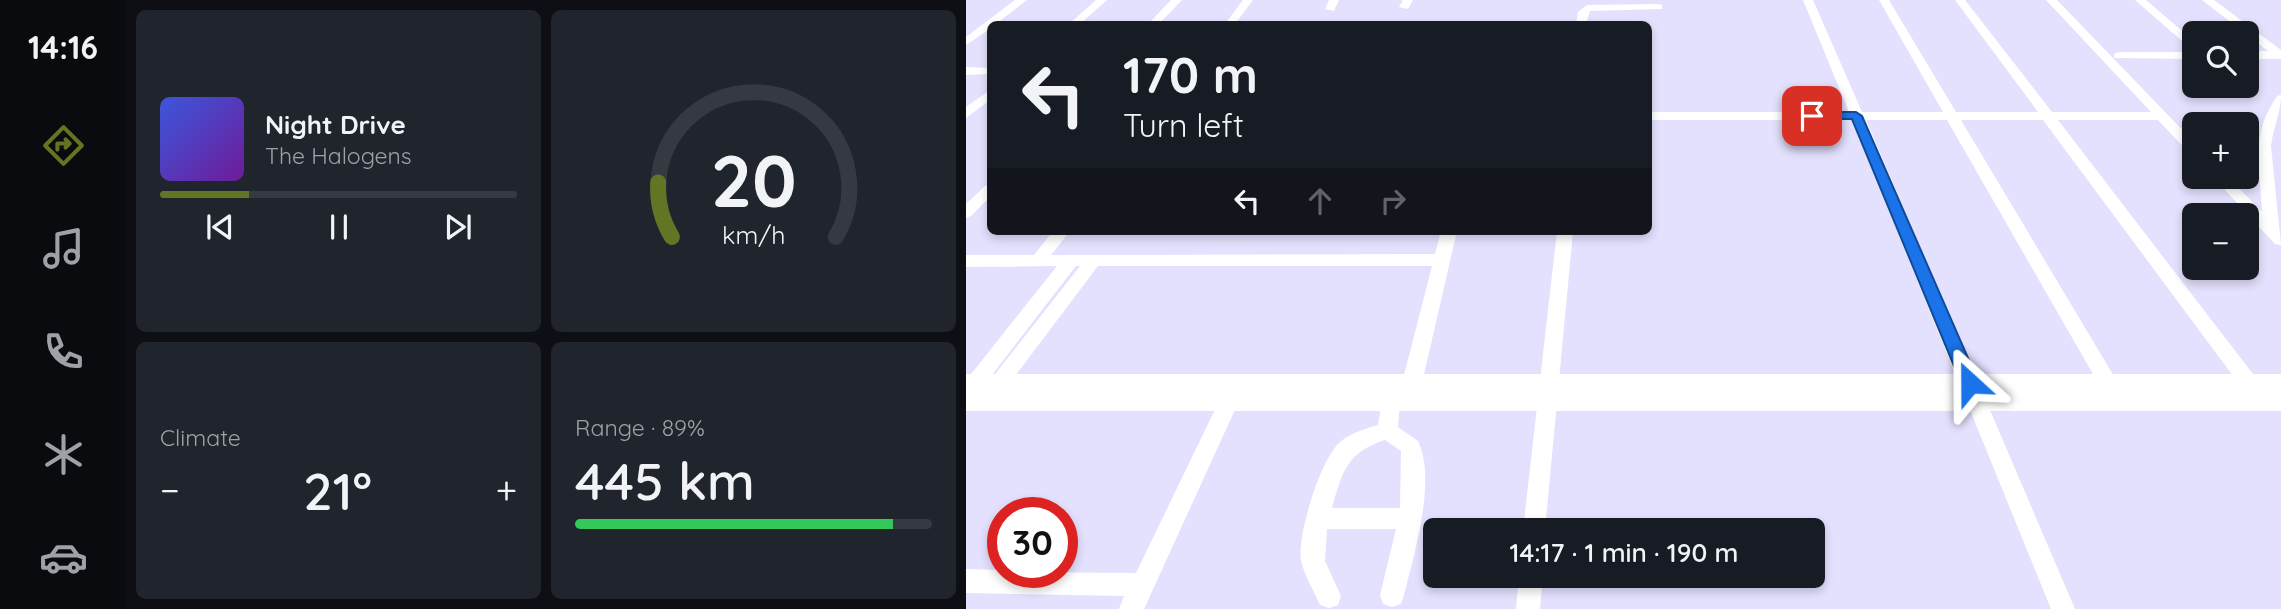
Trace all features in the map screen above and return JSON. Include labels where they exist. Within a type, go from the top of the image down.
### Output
[{"type":"street","points":[[994,21],[1022,0]]},
{"type":"street","points":[[1078,21],[1102,0]]},
{"type":"street","points":[[1156,21],[1177,0]]},
{"type":"street","points":[[1232,21],[1248,0]]},
{"type":"street","points":[[1243,21],[1259,0]]},
{"type":"street","points":[[1808,0],[2063,609]]},
{"type":"street","points":[[1884,0],[2108,383]]},
{"type":"street","points":[[1960,0],[2249,383]]},
{"type":"street","points":[[2051,0],[2182,137]]},
{"type":"street","points":[[2063,0],[2182,122]]},
{"type":"street","points":[[2140,0],[2182,36]]},
{"type":"street","points":[[2207,0],[2280,55]]},
{"type":"street","points":[[1582,21],[1583,12],[1587,8],[1658,8]]},
{"type":"street","points":[[966,42],[987,26]]},
{"type":"street","points":[[2259,55],[2280,55]]},
{"type":"street","points":[[2118,56],[2182,56]]},
{"type":"street","points":[[966,71],[987,71]]},
{"type":"street","points":[[966,76],[987,76]]},
{"type":"street","points":[[966,114],[987,96]]},
{"type":"street","points":[[2281,99],[2270,114],[2263,137],[2264,171],[2281,240]]},
{"type":"street","points":[[1652,117],[2162,116]]},
{"type":"street","points":[[2235,189],[2274,220]]},
{"type":"street","points":[[2247,189],[2274,220]]},
{"type":"street","points":[[966,213],[987,192]]},
{"type":"street","points":[[1038,261],[1059,235]]},
{"type":"street","points":[[1412,383],[1448,235]]},
{"type":"street","points":[[1535,518],[1565,235]]},
{"type":"street","points":[[966,261],[1442,260]]},
{"type":"street","points":[[969,389],[1070,262]]},
{"type":"street","points":[[999,383],[1092,262]]},
{"type":"street","points":[[969,389],[999,383],[1412,383],[1548,392]]},
{"type":"street","points":[[1974,392],[2108,383],[2281,383]]},
{"type":"street","points":[[969,389],[1229,401],[1390,401],[1548,392],[1974,392],[2281,401]]},
{"type":"street","points":[[1131,609],[1229,401]]},
{"type":"street","points":[[1388,431],[1390,401]]},
{"type":"street","points":[[1388,431],[1411,447],[1415,465],[1409,518],[1392,595]]},
{"type":"street","points":[[1329,596],[1312,559],[1317,519],[1343,453],[1361,439],[1388,431]]},
{"type":"street","points":[[1317,519],[1409,518]]},
{"type":"street","points":[[966,581],[1142,585]]},
{"type":"street","points":[[1528,609],[1530,588]]},
{"type":"route","points":[[1812,116],[1856,116],[1970,383]]}]
